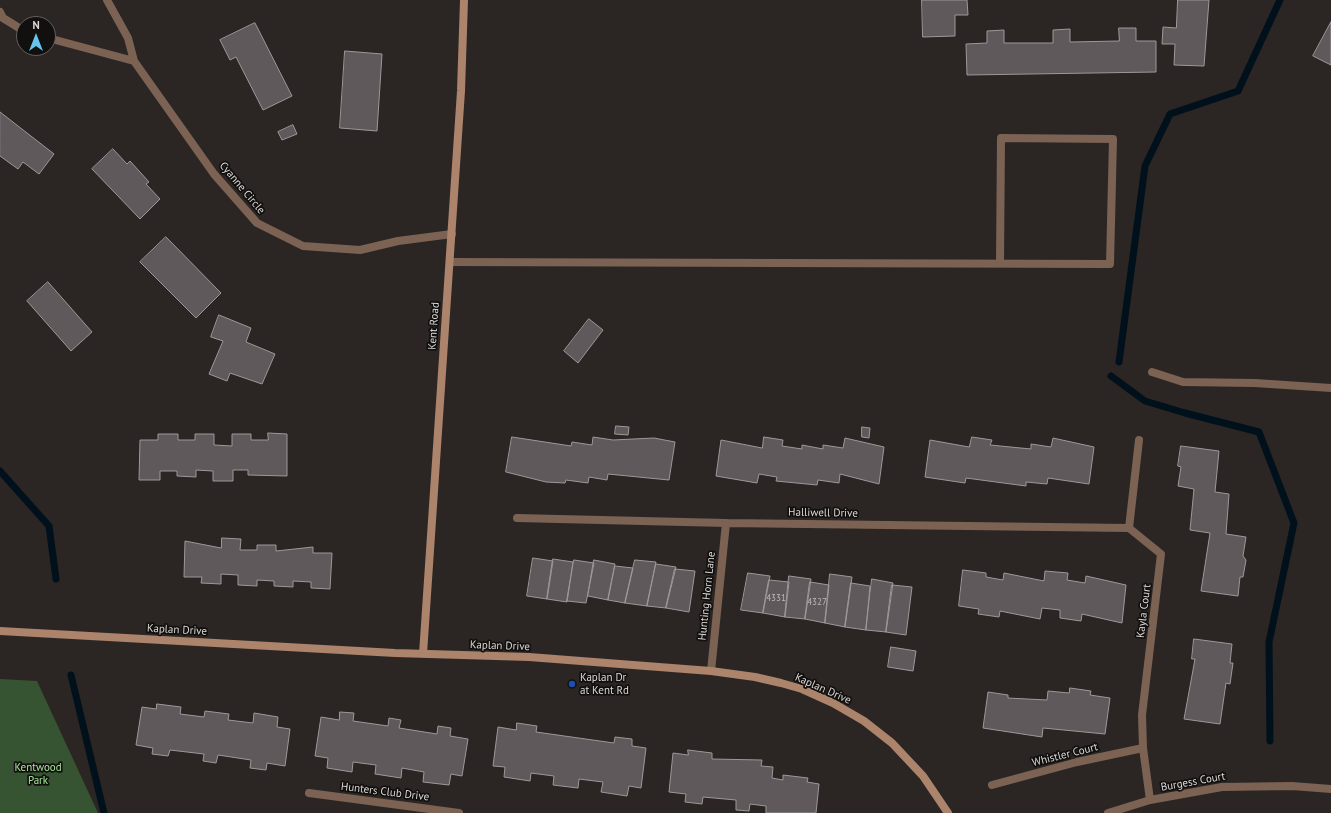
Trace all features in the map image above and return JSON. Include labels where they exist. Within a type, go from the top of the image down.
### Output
[{"type":"street","name":"Cyanne Circle","points":[[107,0],[128,38],[134,61],[214,174],[257,223],[303,246],[360,250],[398,241],[452,234]]},
{"type":"street","name":"Kent Road","points":[[423,654],[462,91],[464,0]]},
{"type":"street","points":[[0,12],[3,18],[16,26]]},
{"type":"street","points":[[56,40],[134,61]]},
{"type":"street","points":[[450,262],[1000,264],[1110,264],[1113,139],[1001,138],[1000,264]]},
{"type":"street","points":[[1152,372],[1183,382],[1255,383],[1331,388]]},
{"type":"street","points":[[1129,528],[1139,440]]},
{"type":"street","name":"Halliwell Drive","points":[[518,518],[726,523],[1129,528]]},
{"type":"street","name":"Hunting Horn Lane","points":[[711,671],[726,523]]},
{"type":"street","name":"Kayla Court","points":[[1129,528],[1161,554],[1142,715],[1150,800]]},
{"type":"street","name":"Kaplan Drive","points":[[0,631],[423,654],[529,657],[711,671],[755,677],[802,689],[834,703],[858,718],[892,744],[923,776],[948,813]]},
{"type":"street","name":"Whistler Court","points":[[992,785],[1077,762],[1144,748]]},
{"type":"street","name":"Burgess Court","points":[[1108,813],[1150,800],[1222,786],[1292,786],[1331,789]]},
{"type":"street","name":"Hunters Club Drive","points":[[309,794],[459,813]]},
{"type":"green space","name":"Kentwood Park","points":[[0,679],[37,681],[98,813],[0,813]]},
{"type":"building","points":[[922,0],[967,0],[968,15],[955,15],[955,36],[923,37]]},
{"type":"building","points":[[1178,0],[1209,0],[1204,66],[1174,65],[1175,44],[1162,44],[1163,27],[1176,28]]},
{"type":"building","points":[[1331,22],[1331,65],[1313,56]]},
{"type":"building","points":[[255,23],[292,96],[263,110],[236,57],[230,60],[220,40]]},
{"type":"building","points":[[1119,28],[1136,28],[1136,41],[1156,41],[1156,72],[967,75],[966,44],[987,43],[987,31],[1004,30],[1004,43],[1053,43],[1053,30],[1070,29],[1070,42],[1119,41]]},
{"type":"building","points":[[345,51],[382,54],[377,131],[340,128]]},
{"type":"building","points":[[0,112],[54,154],[39,174],[23,162],[18,169],[0,156]]},
{"type":"building","points":[[293,125],[297,134],[282,140],[278,132]]},
{"type":"building","points":[[113,149],[127,164],[130,161],[149,182],[146,184],[160,199],[140,219],[92,169]]},
{"type":"building","points":[[166,237],[221,293],[196,318],[140,262]]},
{"type":"building","points":[[48,282],[92,332],[71,351],[27,301]]},
{"type":"building","points":[[219,315],[251,328],[246,342],[275,354],[262,384],[230,373],[227,381],[209,374],[223,341],[211,337]]},
{"type":"building","points":[[589,319],[603,330],[578,363],[564,351]]},
{"type":"building","points":[[616,426],[629,427],[628,435],[615,434]]},
{"type":"building","points":[[862,427],[870,428],[869,438],[862,437]]},
{"type":"building","points":[[268,433],[287,434],[287,476],[248,475],[248,470],[233,470],[233,481],[213,481],[213,471],[196,470],[196,477],[177,476],[177,471],[160,471],[160,480],[139,480],[140,440],[158,440],[158,434],[178,434],[178,440],[195,440],[195,434],[214,434],[214,445],[232,446],[232,434],[251,434],[251,440],[268,440]]},
{"type":"building","points":[[512,437],[571,446],[572,442],[592,445],[593,437],[613,440],[654,438],[675,442],[669,480],[608,474],[607,480],[589,477],[588,483],[566,480],[565,483],[546,482],[506,472]]},
{"type":"building","points":[[764,437],[783,440],[782,446],[802,449],[802,445],[823,449],[823,445],[843,448],[845,438],[884,447],[879,484],[840,474],[839,483],[818,480],[817,485],[776,481],[777,477],[759,474],[757,483],[716,476],[721,440],[762,448]]},
{"type":"building","points":[[972,437],[992,440],[990,445],[1031,449],[1031,444],[1051,447],[1053,438],[1094,447],[1089,484],[1048,478],[1047,484],[1026,482],[1026,486],[966,478],[965,483],[925,477],[930,440],[969,447]]},
{"type":"building","points":[[1181,446],[1219,451],[1215,492],[1229,494],[1226,534],[1246,537],[1243,556],[1246,560],[1243,577],[1240,577],[1238,596],[1201,591],[1210,533],[1190,530],[1194,489],[1178,486],[1181,467],[1178,466]]},
{"type":"building","points":[[222,538],[241,539],[240,550],[257,550],[257,545],[276,545],[276,551],[313,547],[313,553],[332,553],[330,589],[311,588],[311,582],[293,581],[293,587],[274,586],[274,581],[257,580],[257,586],[238,585],[238,575],[221,574],[221,584],[201,583],[202,577],[184,577],[185,541],[221,548]]},
{"type":"building","points":[[533,558],[553,561],[547,599],[527,596]]},
{"type":"building","points":[[553,559],[573,562],[567,602],[547,599]]},
{"type":"building","points":[[574,560],[594,563],[586,603],[567,601]]},
{"type":"building","points":[[594,560],[615,564],[608,600],[588,596]]},
{"type":"building","points":[[635,560],[656,562],[647,606],[625,603]]},
{"type":"building","points":[[656,564],[676,567],[666,608],[647,606]]},
{"type":"building","points":[[615,566],[633,568],[625,603],[608,600]]},
{"type":"building","points":[[675,569],[695,571],[689,612],[666,608]]},
{"type":"building","points":[[963,570],[986,573],[986,577],[1003,580],[1004,573],[1044,581],[1045,571],[1068,573],[1067,580],[1085,583],[1086,576],[1126,585],[1122,623],[1082,614],[1081,621],[1060,618],[1060,610],[1042,608],[1040,619],[1000,611],[999,617],[978,614],[979,609],[959,606]]},
{"type":"building","points":[[748,573],[770,576],[763,613],[741,610]]},
{"type":"building","points":[[830,574],[852,577],[845,627],[825,623]]},
{"type":"building","points":[[789,576],[811,579],[805,619],[785,617]]},
{"type":"building","points":[[872,579],[893,583],[886,632],[866,630]]},
{"type":"building","points":[[769,580],[789,582],[785,617],[763,613]]},
{"type":"building","points":[[810,582],[829,585],[825,623],[805,619]]},
{"type":"building","points":[[851,583],[870,586],[866,630],[845,627]]},
{"type":"building","points":[[892,585],[912,587],[906,635],[886,632]]},
{"type":"building","points":[[1194,639],[1232,644],[1230,663],[1233,663],[1230,684],[1226,683],[1220,724],[1184,719],[1195,659],[1192,659]]},
{"type":"building","points":[[891,647],[916,651],[913,671],[888,667]]},
{"type":"building","points":[[1070,688],[1091,691],[1090,695],[1110,698],[1105,734],[1043,728],[1042,737],[983,728],[988,692],[1008,695],[1008,698],[1047,700],[1048,691],[1069,693]]},
{"type":"building","points":[[157,704],[181,707],[180,714],[204,717],[205,711],[229,714],[228,720],[253,723],[254,713],[278,717],[277,727],[290,729],[285,766],[267,763],[266,770],[250,768],[251,760],[218,755],[216,763],[203,761],[204,754],[170,750],[168,756],[152,754],[153,748],[136,745],[142,707],[156,709]]},
{"type":"building","points":[[340,712],[354,713],[353,721],[388,726],[389,718],[401,720],[399,728],[437,734],[438,726],[451,728],[450,736],[468,739],[462,776],[451,774],[449,785],[423,782],[424,772],[402,768],[401,778],[375,774],[376,765],[353,762],[352,772],[327,768],[328,758],[315,756],[321,717],[339,720]]},
{"type":"building","points":[[517,723],[537,726],[536,732],[614,743],[615,737],[632,739],[632,746],[646,748],[641,788],[629,786],[627,796],[601,792],[603,782],[579,779],[578,788],[553,785],[554,776],[531,773],[530,781],[504,777],[505,767],[493,766],[498,727],[516,730]]},
{"type":"building","points":[[688,750],[712,753],[712,759],[762,760],[761,766],[773,767],[772,778],[783,780],[783,775],[808,778],[807,782],[819,784],[816,813],[766,813],[766,806],[750,804],[749,811],[736,810],[736,800],[703,797],[702,804],[685,802],[686,794],[669,792],[673,753],[688,755]]},
{"type":"waterway","points":[[1119,362],[1145,166],[1170,114],[1238,91],[1280,0]]},
{"type":"waterway","points":[[1111,376],[1145,401],[1259,432],[1294,523],[1269,642],[1270,741]]},
{"type":"waterway","points":[[0,471],[49,526],[56,579]]},
{"type":"waterway","points":[[71,675],[104,813]]},
{"type":"place","name":"Kaplan Dr at Kent Rd","points":[[572,684]]}]
